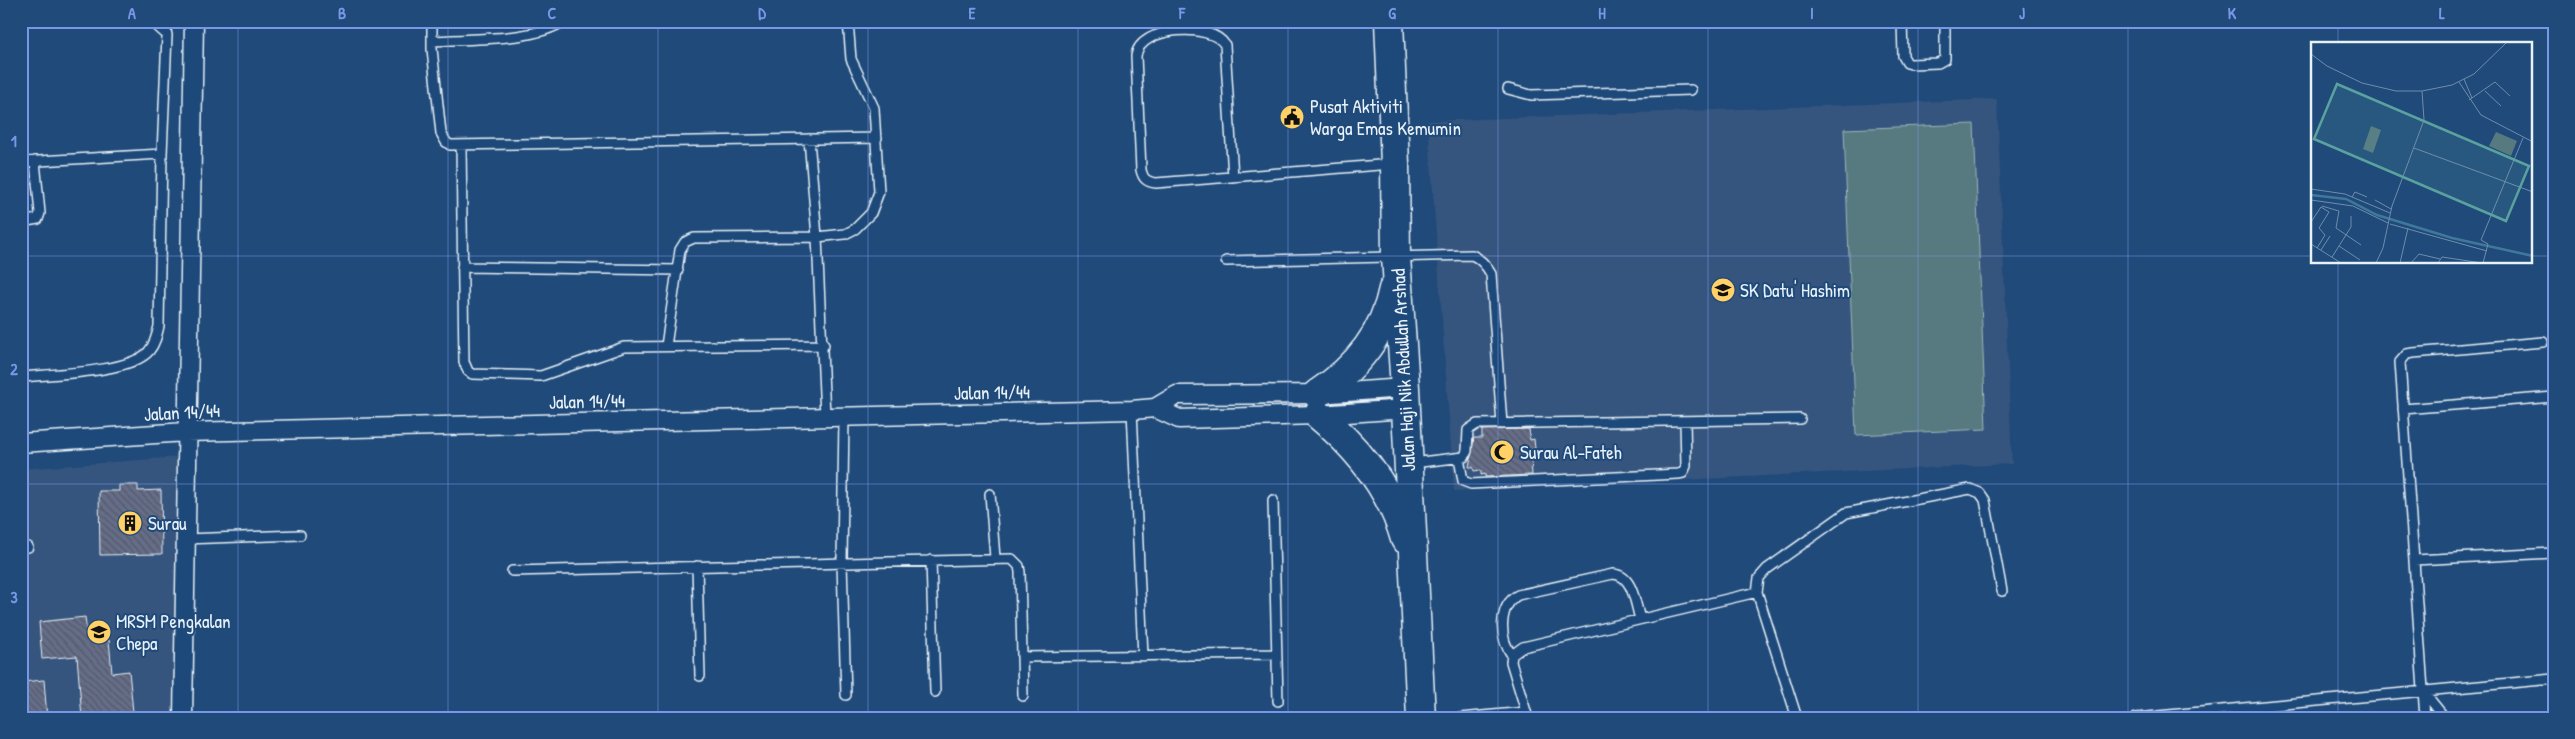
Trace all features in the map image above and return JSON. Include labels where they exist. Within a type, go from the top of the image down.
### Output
[{"type":"main road","name":"Jalan Haji Nik Abdullah Arshad","points":[[1389,21],[1395,164],[1396,257],[1406,398],[1421,718]]},
{"type":"main road","points":[[1396,257],[1391,298],[1375,336],[1350,369],[1317,405],[1364,459],[1386,494],[1403,533],[1415,595]]},
{"type":"street","points":[[183,718],[184,539],[194,21]]},
{"type":"street","name":"Jalan 14/44","points":[[21,443],[186,432],[1132,410],[1155,408],[1177,395],[1317,405]]},
{"type":"street","name":"Jalan 14/44","points":[[1155,408],[1179,418],[1406,398]]},
{"type":"lane","points":[[151,21],[167,34]]},
{"type":"lane","points":[[21,377],[118,367],[136,361],[148,352],[156,340],[159,326],[162,154],[167,34],[164,21]]},
{"type":"lane","points":[[432,21],[432,40],[441,133],[446,142],[461,145],[877,138]]},
{"type":"lane","points":[[432,40],[532,34],[554,28],[564,21]]},
{"type":"lane","points":[[666,346],[682,246],[689,239],[818,237],[845,234],[854,229],[871,213],[879,192],[877,138],[873,102],[849,54],[848,21]]},
{"type":"lane","points":[[1902,21],[1903,56],[1907,63],[1911,64],[1938,64],[1945,59],[1944,21]]},
{"type":"lane","points":[[1233,177],[1225,45],[1220,38],[1206,31],[1154,35],[1138,48],[1136,56],[1142,176],[1146,180],[1156,183],[1233,177],[1395,164]]},
{"type":"lane","points":[[1508,89],[1532,96],[1691,90]]},
{"type":"lane","points":[[808,139],[818,237],[826,416]]},
{"type":"lane","points":[[461,145],[464,362],[468,371],[472,374],[541,376],[620,347],[824,344]]},
{"type":"lane","points":[[21,162],[162,154]]},
{"type":"lane","points":[[21,222],[38,219],[40,213],[35,161]]},
{"type":"lane","points":[[1226,262],[1472,255],[1487,267],[1491,274],[1502,424]]},
{"type":"lane","points":[[462,267],[678,270]]},
{"type":"lane","points":[[2425,718],[2400,362],[2407,354],[2543,342]]},
{"type":"lane","points":[[2403,409],[2554,397]]},
{"type":"lane","points":[[1132,410],[1143,656]]},
{"type":"lane","points":[[844,416],[842,562],[846,695]]},
{"type":"lane","points":[[1409,464],[1459,458],[1467,454],[1466,436],[1472,426],[1800,419]]},
{"type":"lane","points":[[1459,458],[1463,481],[1471,484],[1678,474],[1682,473],[1686,466],[1685,421]]},
{"type":"lane","points":[[1797,718],[1757,592],[1759,578],[1767,569],[1846,513],[1970,489],[1980,493],[1985,500],[2002,590]]},
{"type":"lane","points":[[990,494],[995,558]]},
{"type":"lane","points":[[1273,500],[1278,701]]},
{"type":"lane","points":[[184,539],[300,536]]},
{"type":"lane","points":[[2414,560],[2554,553]]},
{"type":"lane","points":[[512,571],[1012,559],[1019,566],[1023,696]]},
{"type":"lane","points":[[931,560],[935,692]]},
{"type":"lane","points":[[697,566],[700,676]]},
{"type":"lane","points":[[1460,718],[1527,715],[1512,671],[1512,655],[1504,642],[1503,616],[1510,599],[1518,595],[1620,574],[1630,585],[1640,619]]},
{"type":"lane","points":[[1512,655],[1523,647],[1757,592]]},
{"type":"lane","points":[[1022,657],[1276,654]]},
{"type":"lane","points":[[2136,718],[2554,679]]},
{"type":"lane","points":[[2423,691],[2445,718]]},
{"type":"shaded area","name":"SK Datu' Hashim","points":[[1997,99],[2012,464],[1454,491],[1428,121]]},
{"type":"shaded area","name":"MRSM Pengkalan Chepa","points":[[178,457],[176,718],[21,718],[21,469]]},
{"type":"green space","points":[[1974,124],[1986,429],[1856,435],[1844,129]]},
{"type":"building","name":"Surau Al-Fateh","points":[[1529,429],[1530,440],[1534,439],[1536,458],[1531,458],[1532,475],[1485,477],[1485,474],[1481,475],[1481,470],[1474,471],[1473,467],[1469,467],[1474,438],[1482,438],[1482,430]]},
{"type":"building","name":"Surau","points":[[119,485],[138,485],[138,491],[161,490],[162,554],[100,555],[99,491],[119,491]]},
{"type":"building","points":[[85,617],[88,642],[109,640],[112,673],[129,671],[133,712],[115,714],[116,718],[82,718],[77,656],[42,659],[39,622]]},
{"type":"building","points":[[44,680],[47,718],[21,718],[21,682]]},
{"type":"place","name":"Pusat Aktiviti Warga Emas Kemumin","points":[[1292,117]]},
{"type":"place","name":"SK Datu' Hashim","points":[[1723,290]]},
{"type":"place","name":"Surau Al-Fateh","points":[[1502,452]]},
{"type":"place","name":"Surau","points":[[130,523]]},
{"type":"place","name":"MRSM Pengkalan Chepa","points":[[99,632]]}]
